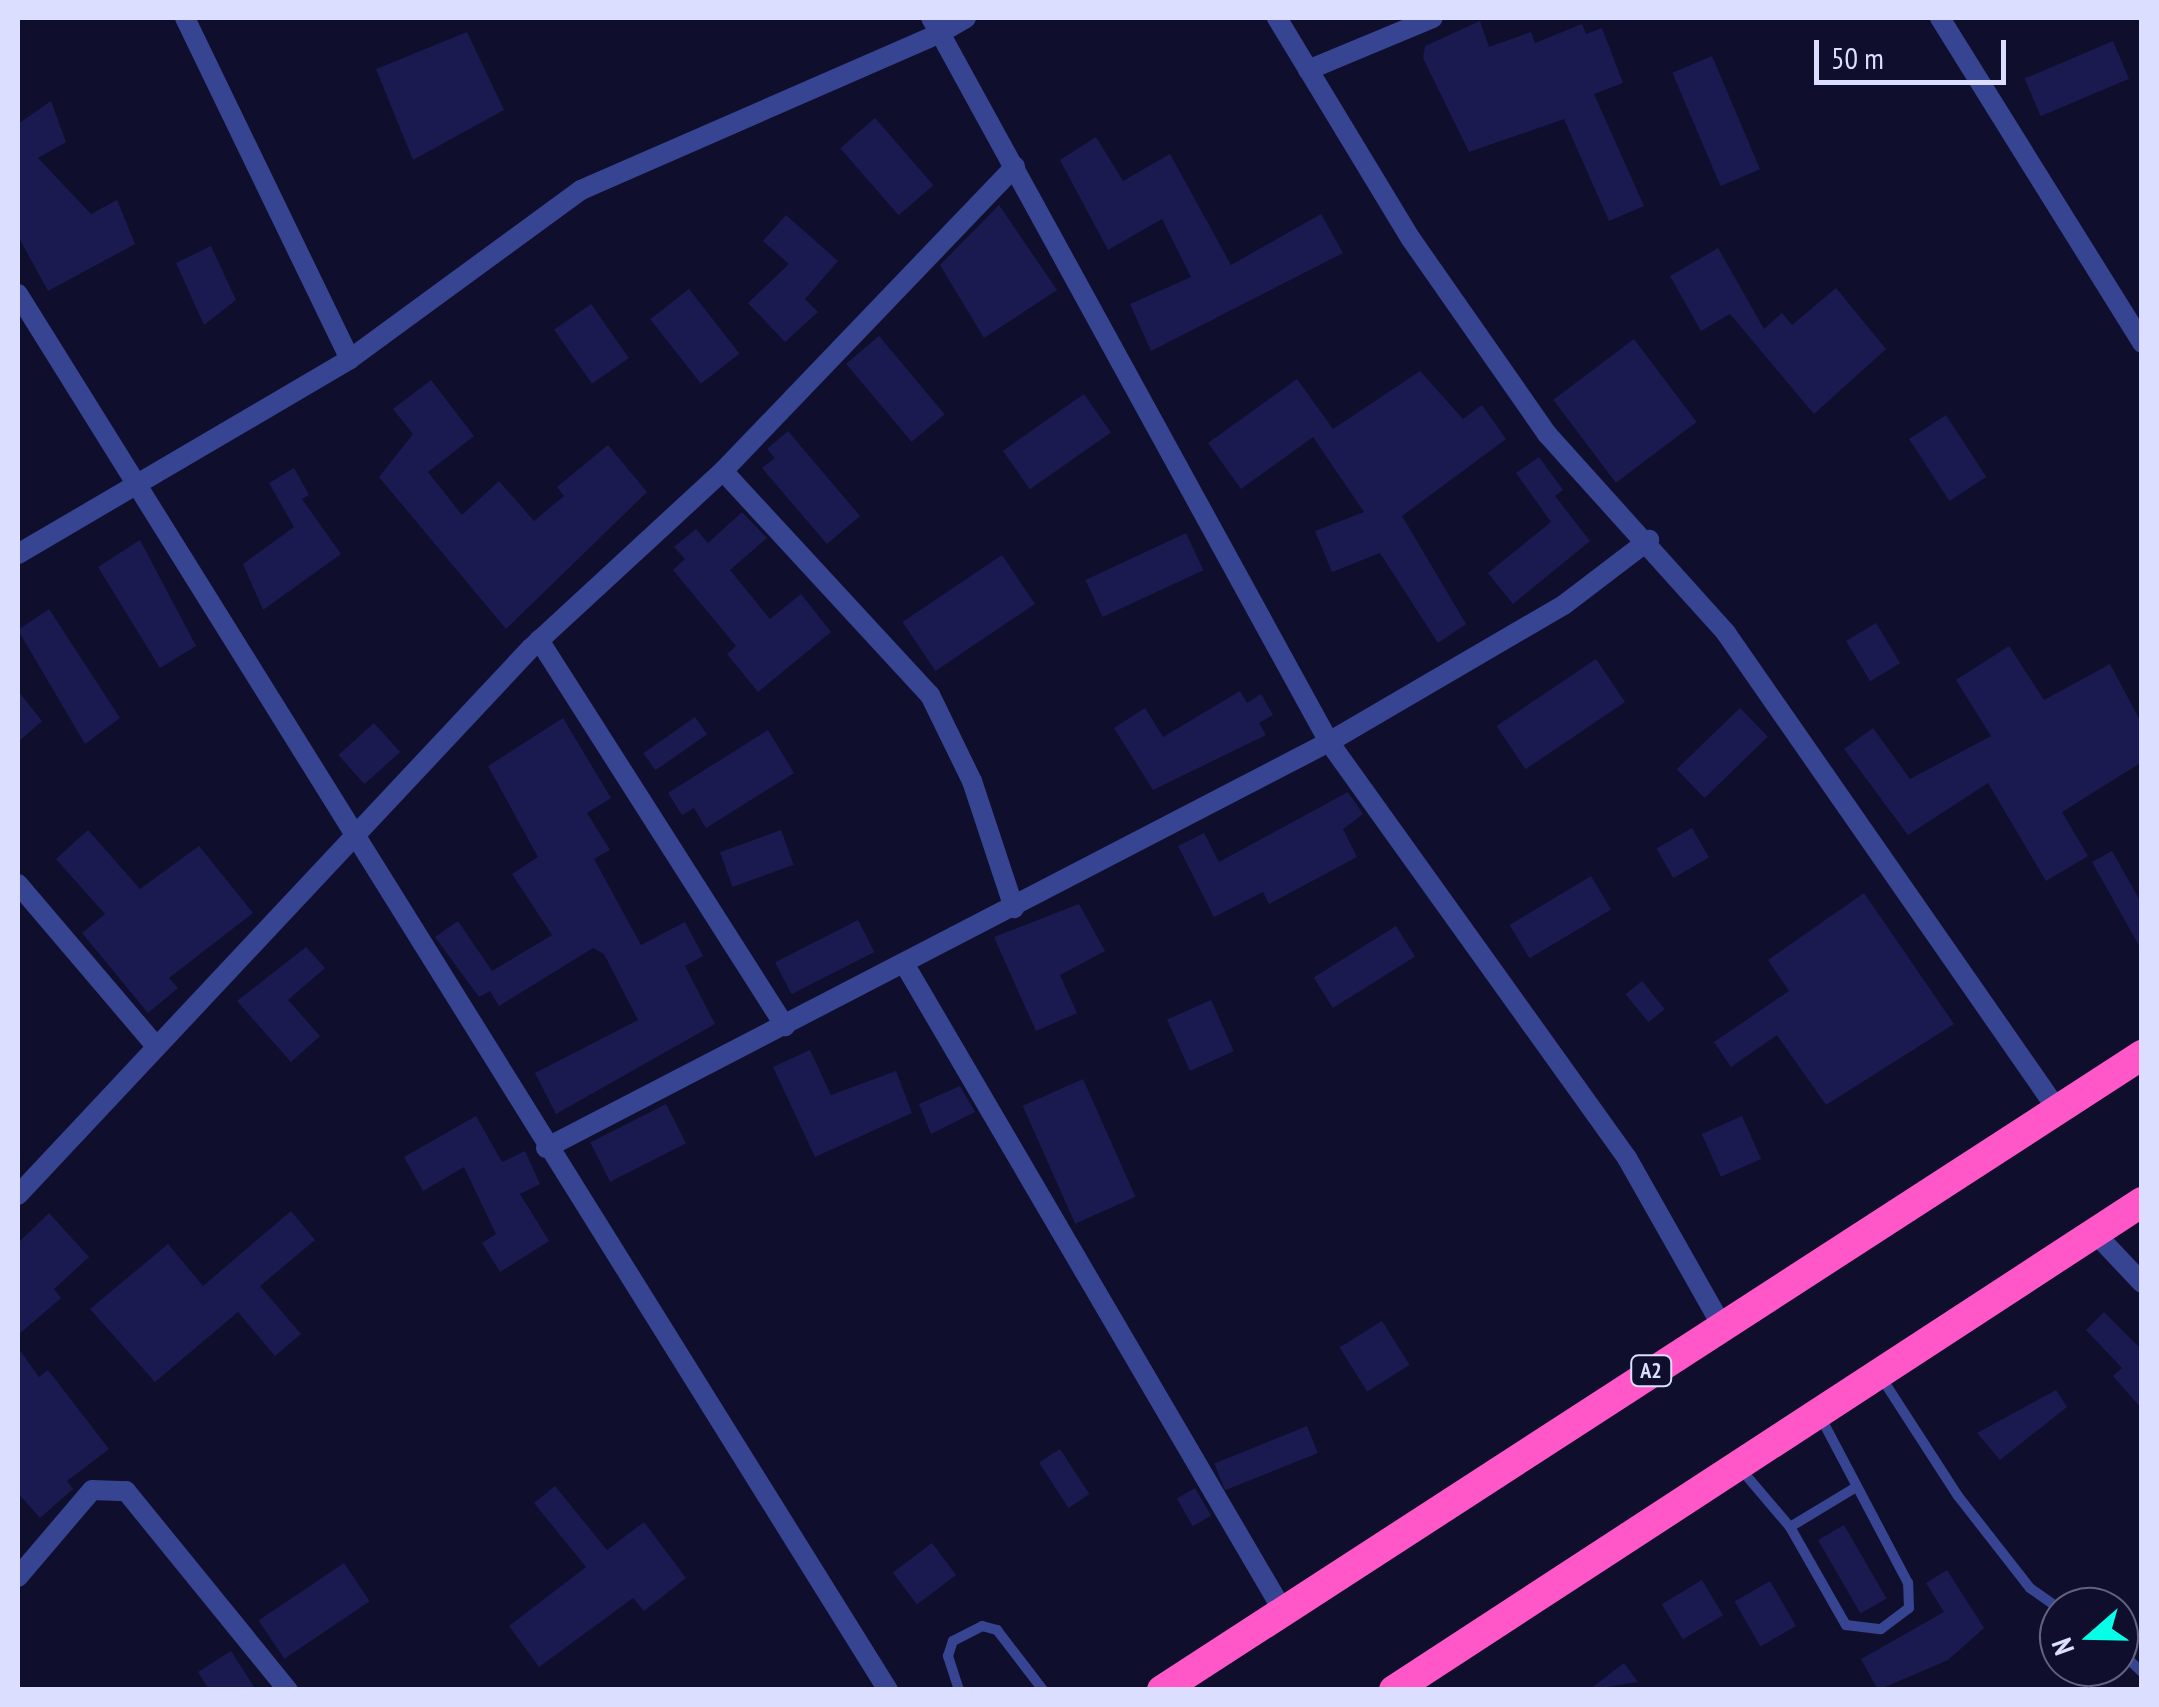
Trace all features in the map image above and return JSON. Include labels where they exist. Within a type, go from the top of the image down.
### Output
[{"type":"highway","name":"A2","points":[[1162,1690],[2142,1055]]},
{"type":"highway","points":[[1394,1690],[2142,1202]]},
{"type":"street","points":[[185,18],[350,359]]},
{"type":"street","points":[[18,554],[350,359],[582,190],[936,25],[966,18]]},
{"type":"street","points":[[1276,18],[1547,434],[1649,540],[1836,784],[2057,1108]]},
{"type":"street","points":[[1308,70],[1433,18]]},
{"type":"street","points":[[1940,18],[2142,343]]},
{"type":"street","points":[[936,25],[1329,742],[1627,1158],[1722,1326]]},
{"type":"street","points":[[18,1195],[539,640],[723,471],[1015,167]]},
{"type":"street","points":[[18,294],[134,488],[888,1690]]},
{"type":"street","points":[[723,471],[930,695],[972,781],[1014,908]]},
{"type":"street","points":[[546,1148],[906,965],[1329,742],[1565,604],[1649,540]]},
{"type":"street","points":[[539,640],[786,1026]]},
{"type":"street","points":[[18,884],[156,1046]]},
{"type":"street","points":[[906,965],[1282,1609]]},
{"type":"street","points":[[2094,1232],[2142,1283]]},
{"type":"street","points":[[18,1578],[92,1490],[126,1491],[288,1690]]},
{"type":"lane","points":[[1878,1374],[1958,1496],[2039,1594]]},
{"type":"lane","points":[[1737,1466],[1790,1527],[1846,1625],[1881,1630],[1911,1596],[1853,1488],[1818,1412]]},
{"type":"lane","points":[[1790,1527],[1853,1488]]},
{"type":"lane","points":[[959,1690],[953,1641],[982,1626],[997,1630],[1043,1690]]},
{"type":"building","points":[[1480,21],[1489,47],[1531,32],[1535,43],[1582,24],[1586,34],[1602,28],[1623,83],[1594,94],[1644,206],[1609,221],[1564,119],[1469,152],[1423,58],[1425,46]]},
{"type":"building","points":[[467,32],[504,110],[413,160],[376,69]]},
{"type":"building","points":[[2113,41],[2129,79],[2041,116],[2025,79]]},
{"type":"building","points":[[1712,56],[1760,169],[1720,186],[1672,73]]},
{"type":"building","points":[[51,101],[66,142],[38,158],[91,214],[117,200],[135,244],[48,291],[18,236],[18,124]]},
{"type":"building","points":[[875,118],[933,185],[899,215],[840,148]]},
{"type":"building","points":[[1096,137],[1123,181],[1170,154],[1231,265],[1321,214],[1343,253],[1151,351],[1130,304],[1191,277],[1162,219],[1108,250],[1060,160]]},
{"type":"building","points":[[999,205],[1057,290],[984,338],[940,265]]},
{"type":"building","points":[[786,215],[838,261],[805,299],[818,312],[785,342],[748,303],[789,264],[763,241]]},
{"type":"building","points":[[211,246],[236,300],[204,325],[176,263]]},
{"type":"building","points":[[1718,248],[1764,329],[1782,313],[1792,325],[1836,288],[1886,349],[1814,414],[1730,314],[1701,331],[1670,276]]},
{"type":"building","points":[[689,289],[739,354],[701,384],[650,319]]},
{"type":"building","points":[[591,304],[629,358],[592,384],[554,330]]},
{"type":"building","points":[[879,336],[945,414],[912,442],[846,364]]},
{"type":"building","points":[[1634,339],[1697,422],[1616,483],[1553,400]]},
{"type":"building","points":[[1420,371],[1463,419],[1482,405],[1506,439],[1402,516],[1466,624],[1438,643],[1380,553],[1332,572],[1315,531],[1364,512],[1313,437],[1241,489],[1208,443],[1297,379],[1333,429]]},
{"type":"building","points":[[431,380],[474,436],[428,472],[462,515],[499,481],[534,521],[564,496],[557,487],[608,445],[647,492],[506,629],[379,477],[413,434],[393,409]]},
{"type":"building","points":[[1084,394],[1111,433],[1030,489],[1003,451]]},
{"type":"building","points":[[1946,415],[1986,477],[1949,501],[1909,439]]},
{"type":"building","points":[[788,431],[860,516],[827,544],[762,468],[775,458],[767,449]]},
{"type":"building","points":[[1539,457],[1563,490],[1555,496],[1590,541],[1513,604],[1488,573],[1551,522],[1516,473]]},
{"type":"building","points":[[294,468],[309,495],[302,499],[341,554],[263,610],[243,564],[294,527],[269,483]]},
{"type":"building","points":[[742,512],[767,538],[730,570],[770,619],[801,594],[831,632],[758,692],[727,654],[736,646],[673,570],[685,559],[674,547],[696,529],[708,543]]},
{"type":"building","points":[[1186,533],[1203,570],[1103,617],[1085,580]]},
{"type":"building","points":[[140,540],[196,646],[160,668],[98,567]]},
{"type":"building","points":[[1002,555],[1035,604],[936,671],[903,622]]},
{"type":"building","points":[[49,609],[120,718],[85,744],[18,630]]},
{"type":"building","points":[[1876,623],[1900,663],[1870,681],[1846,641]]},
{"type":"building","points":[[2009,646],[2044,700],[2110,664],[2142,724],[2142,762],[2062,812],[2088,856],[2046,881],[1988,783],[1908,835],[1844,749],[1873,728],[1910,779],[1991,736],[1956,680]]},
{"type":"building","points":[[1596,659],[1625,702],[1526,769],[1497,726]]},
{"type":"building","points":[[18,691],[42,721],[18,742]]},
{"type":"building","points":[[1240,691],[1247,703],[1261,694],[1273,715],[1259,723],[1266,735],[1153,790],[1114,728],[1145,708],[1163,737]]},
{"type":"building","points":[[1740,708],[1768,737],[1704,798],[1677,769]]},
{"type":"building","points":[[695,717],[707,734],[655,770],[643,753]]},
{"type":"building","points":[[563,718],[611,798],[587,813],[610,850],[594,859],[641,945],[685,922],[703,956],[685,966],[715,1024],[556,1114],[535,1073],[638,1020],[604,954],[593,948],[499,1006],[490,991],[479,997],[435,937],[458,921],[492,971],[552,935],[512,874],[538,857],[488,766]]},
{"type":"building","points":[[374,723],[400,752],[364,784],[338,755]]},
{"type":"building","points":[[768,730],[794,773],[706,828],[694,808],[682,815],[668,793]]},
{"type":"building","points":[[1348,792],[1363,814],[1343,829],[1357,857],[1269,904],[1263,892],[1214,917],[1178,846],[1204,833],[1219,862]]},
{"type":"building","points":[[1692,828],[1709,857],[1673,878],[1656,848]]},
{"type":"building","points":[[88,830],[140,889],[199,846],[253,913],[169,978],[178,988],[148,1013],[82,933],[105,914],[56,859]]},
{"type":"building","points":[[781,830],[794,865],[733,887],[720,852]]},
{"type":"building","points":[[2112,851],[2142,904],[2142,951],[2092,862]]},
{"type":"building","points":[[1591,876],[1611,909],[1530,958],[1510,925]]},
{"type":"building","points":[[1864,893],[1954,1024],[1826,1105],[1777,1035],[1731,1067],[1714,1042],[1789,991],[1768,960]]},
{"type":"building","points":[[1079,904],[1105,951],[1060,975],[1077,1013],[1036,1031],[994,937]]},
{"type":"building","points":[[858,920],[874,952],[791,994],[775,962]]},
{"type":"building","points":[[1396,926],[1415,957],[1333,1008],[1314,977]]},
{"type":"building","points":[[306,947],[325,968],[288,1000],[320,1036],[291,1062],[237,1001]]},
{"type":"building","points":[[1642,981],[1665,1009],[1648,1022],[1626,994]]},
{"type":"building","points":[[1211,1000],[1234,1051],[1190,1071],[1167,1020]]},
{"type":"building","points":[[810,1050],[831,1095],[896,1071],[912,1113],[815,1157],[773,1067]]},
{"type":"building","points":[[1083,1079],[1135,1197],[1075,1224],[1023,1106]]},
{"type":"building","points":[[960,1086],[975,1112],[931,1134],[919,1104]]},
{"type":"building","points":[[666,1104],[686,1143],[610,1182],[590,1143]]},
{"type":"building","points":[[476,1116],[502,1162],[525,1151],[540,1184],[520,1194],[549,1241],[500,1272],[482,1243],[496,1234],[464,1167],[423,1191],[404,1157]]},
{"type":"building","points":[[1742,1116],[1761,1159],[1721,1177],[1702,1134]]},
{"type":"building","points":[[291,1211],[315,1240],[260,1286],[301,1334],[275,1356],[238,1312],[155,1382],[90,1309],[168,1244],[203,1286]]},
{"type":"building","points":[[49,1213],[89,1257],[54,1289],[61,1298],[18,1335],[18,1243]]},
{"type":"building","points":[[2104,1312],[2142,1350],[2142,1409],[2113,1376],[2122,1368],[2086,1330]]},
{"type":"building","points":[[1382,1321],[1410,1365],[1367,1392],[1340,1347]]},
{"type":"building","points":[[18,1348],[39,1377],[48,1370],[109,1449],[67,1481],[73,1489],[40,1518],[18,1493]]},
{"type":"building","points":[[2056,1390],[2067,1407],[2000,1460],[1977,1433]]},
{"type":"building","points":[[1307,1426],[1318,1453],[1225,1490],[1214,1463]]},
{"type":"building","points":[[1060,1449],[1089,1494],[1068,1508],[1039,1463]]},
{"type":"building","points":[[555,1486],[607,1550],[644,1522],[686,1578],[644,1611],[633,1598],[539,1667],[509,1626],[586,1567],[534,1503]]},
{"type":"building","points":[[1195,1488],[1211,1516],[1193,1526],[1177,1498]]},
{"type":"building","points":[[1844,1525],[1886,1599],[1861,1614],[1818,1540]]},
{"type":"building","points":[[932,1543],[956,1575],[917,1604],[893,1572]]},
{"type":"building","points":[[344,1563],[370,1601],[284,1659],[259,1621]]},
{"type":"building","points":[[1947,1570],[1984,1628],[1948,1660],[1878,1690],[1861,1659],[1944,1612],[1926,1583]]},
{"type":"building","points":[[1702,1580],[1723,1615],[1683,1639],[1662,1604]]},
{"type":"building","points":[[1770,1581],[1796,1626],[1760,1647],[1734,1602]]},
{"type":"building","points":[[231,1651],[256,1690],[209,1690],[198,1672]]},
{"type":"building","points":[[1624,1663],[1638,1682],[1589,1690]]}]
